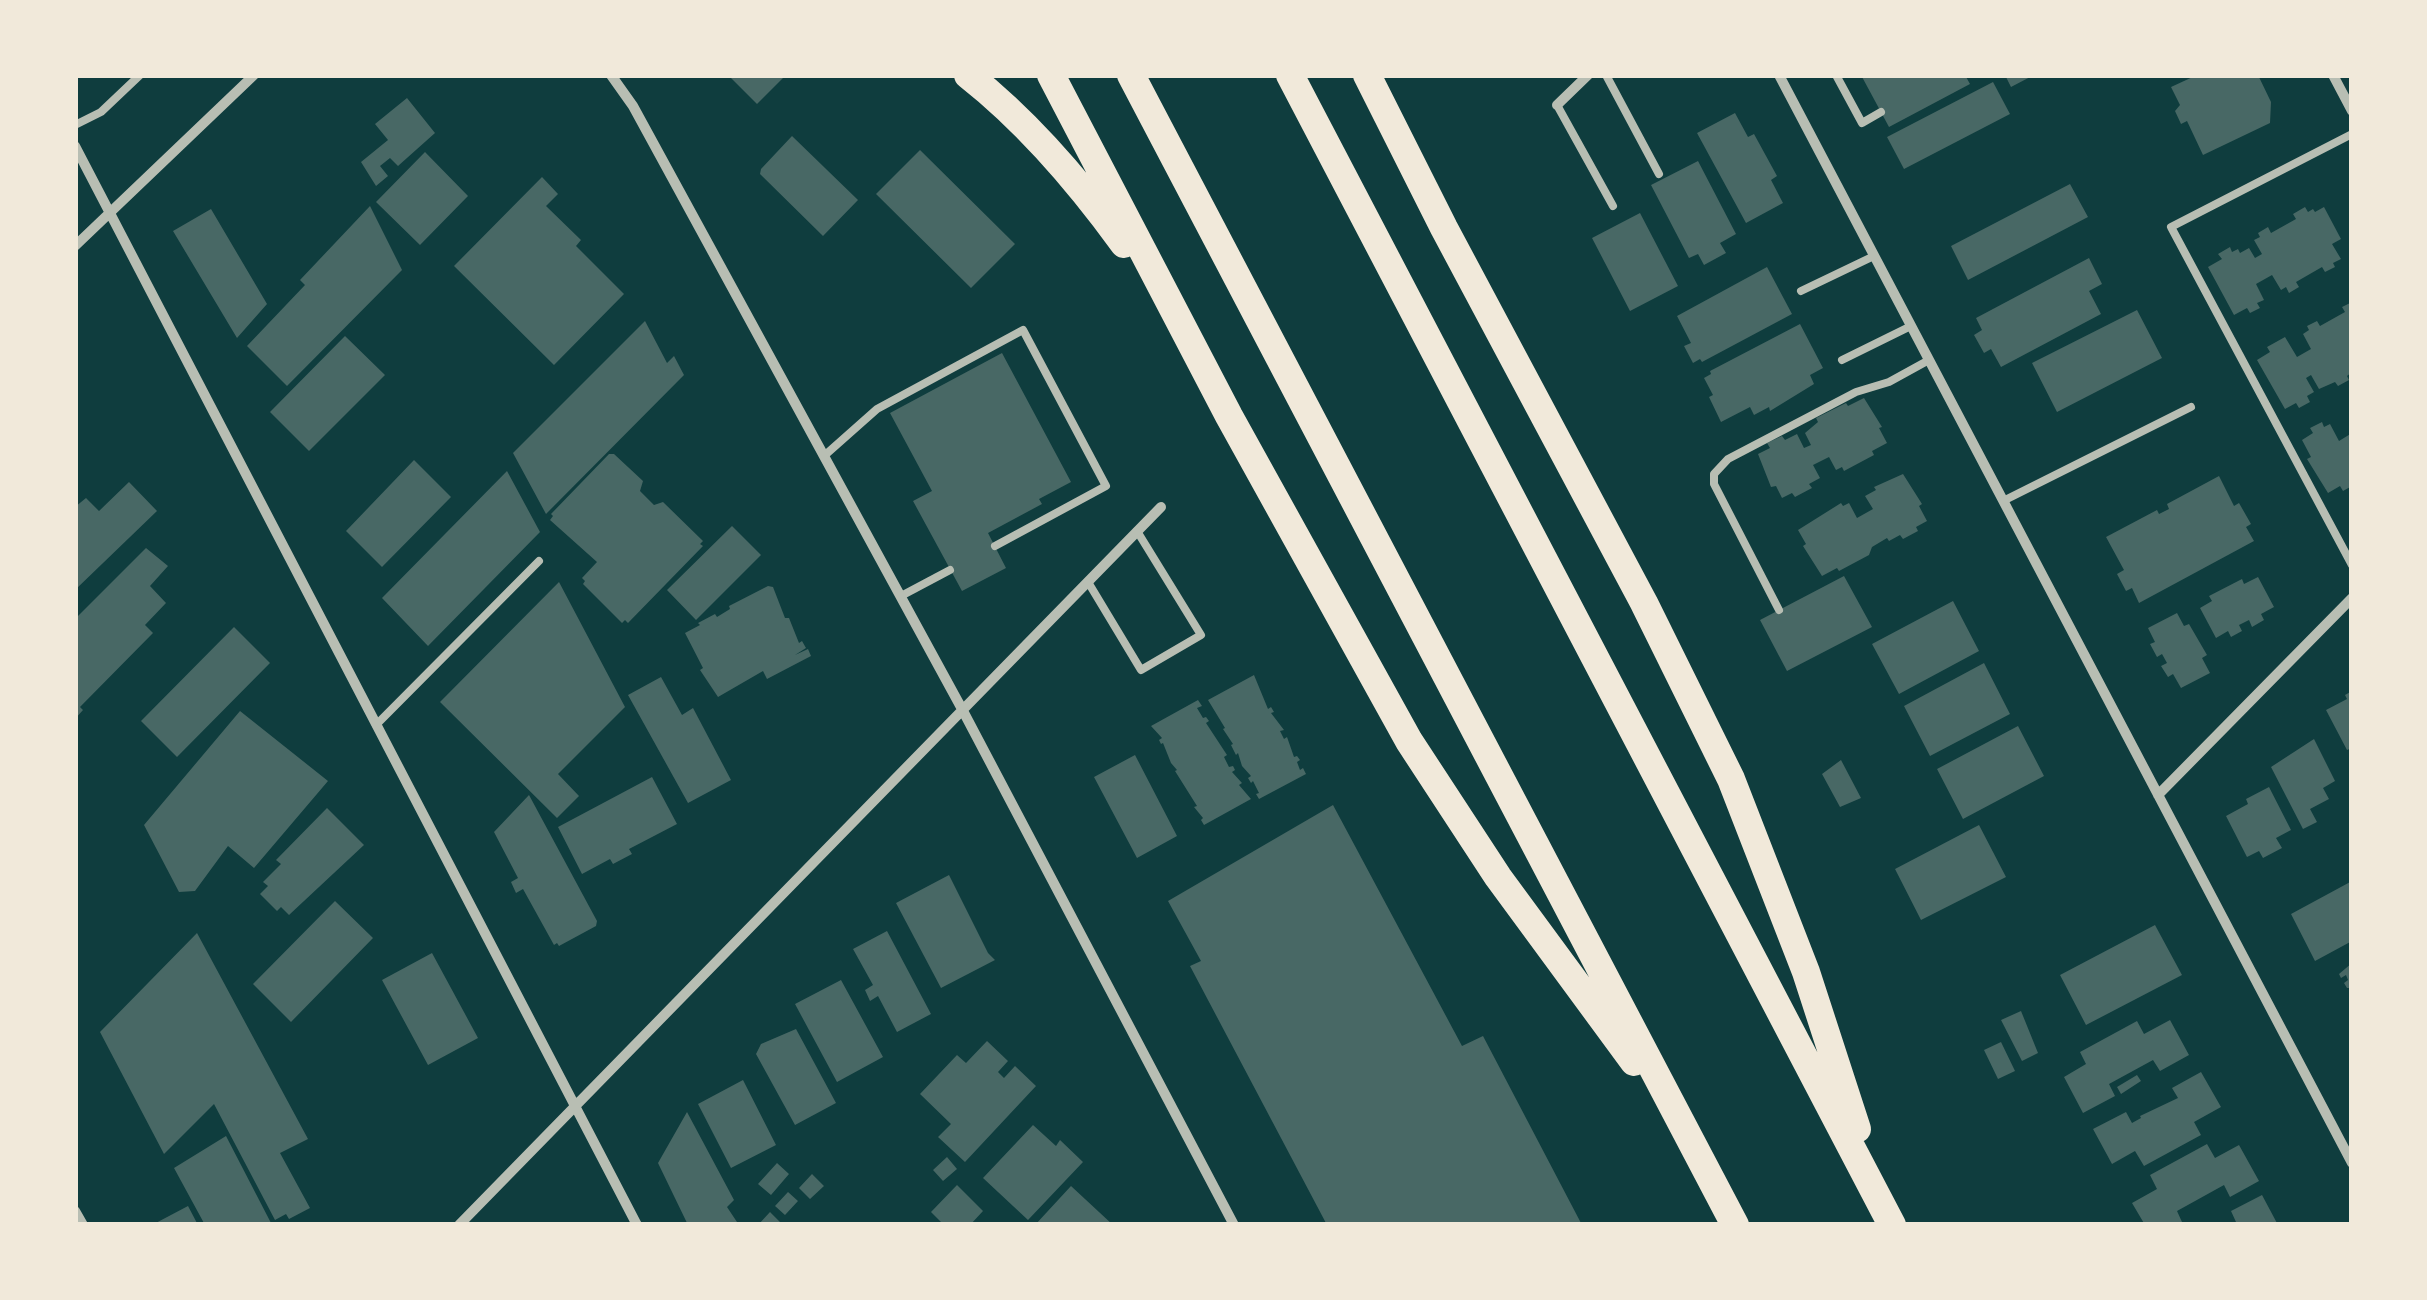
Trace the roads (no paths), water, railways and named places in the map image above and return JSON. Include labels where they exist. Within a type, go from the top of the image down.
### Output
[{"type":"highway","points":[[968,75],[994,95],[1079,184],[1148,277],[1229,416]]},
{"type":"highway","points":[[1051,75],[1332,605],[1456,815],[1686,1132]]},
{"type":"highway","points":[[1131,75],[1735,1225]]},
{"type":"highway","points":[[1290,75],[1887,1216]]},
{"type":"highway","points":[[1369,75],[1444,228],[1644,603],[1731,779],[1806,972],[1887,1216]]},
{"type":"street","points":[[75,246],[254,75]]},
{"type":"street","points":[[612,75],[634,106],[901,596],[1234,1225]]},
{"type":"street","points":[[1558,104],[1588,75]]},
{"type":"street","points":[[1779,75],[2352,1163]]},
{"type":"street","points":[[2333,75],[2352,110]]},
{"type":"street","points":[[75,146],[636,1225]]},
{"type":"street","points":[[459,1225],[1161,508]]},
{"type":"street","points":[[2158,795],[2352,598]]},
{"type":"street","points":[[75,1210],[82,1225]]},
{"type":"lane","points":[[75,125],[101,112],[140,75]]},
{"type":"lane","points":[[1606,75],[1658,174]]},
{"type":"lane","points":[[1836,75],[1862,123],[1881,112]]},
{"type":"lane","points":[[1558,104],[1613,206]]},
{"type":"lane","points":[[2352,134],[2171,226],[2352,566]]},
{"type":"lane","points":[[1801,291],[1874,256]]},
{"type":"lane","points":[[1842,360],[1911,326]]},
{"type":"lane","points":[[824,456],[877,408],[1023,330],[1106,486],[995,546]]},
{"type":"lane","points":[[1779,610],[1714,484],[1714,474],[1728,459],[1856,392],[1889,382],[1929,360]]},
{"type":"lane","points":[[2003,500],[2191,407]]},
{"type":"lane","points":[[1088,582],[1141,670],[1202,634],[1138,531]]},
{"type":"lane","points":[[376,725],[538,561]]},
{"type":"lane","points":[[901,596],[950,570]]}]
